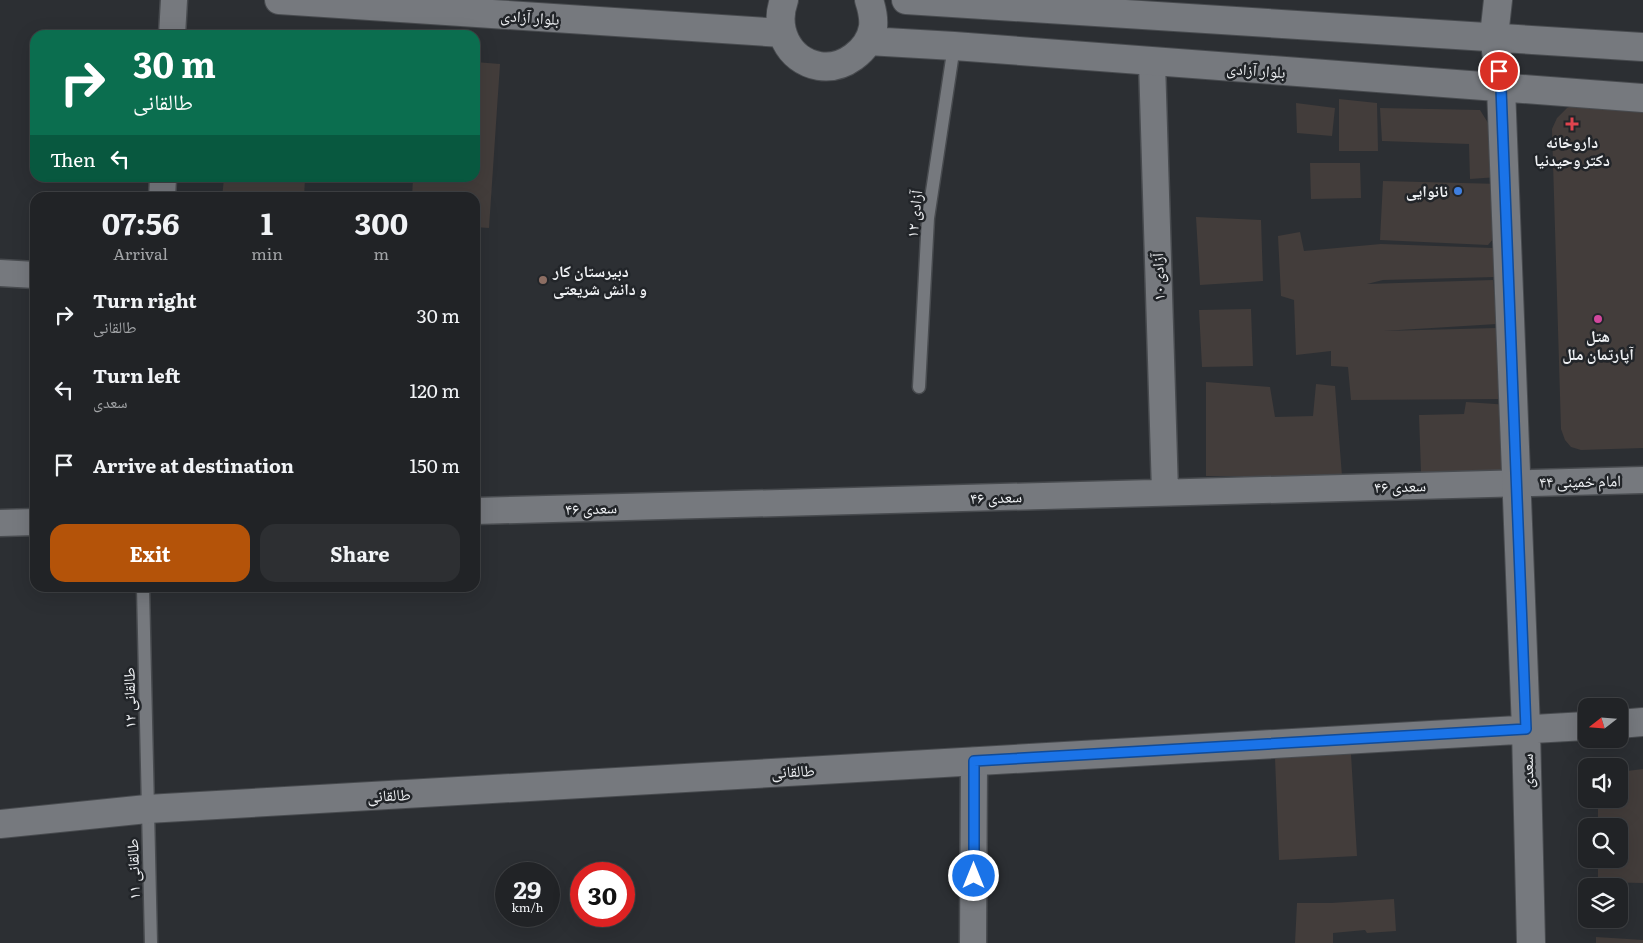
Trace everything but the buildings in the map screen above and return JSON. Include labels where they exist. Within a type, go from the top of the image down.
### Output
[{"type":"main road","name":"بلوار آزادی","points":[[279,0],[481,7],[782,33]]},
{"type":"main road","points":[[784,0],[780,12],[782,33],[789,47],[802,60],[820,66],[838,65],[854,58],[868,42],[873,26],[873,12],[869,0]]},
{"type":"main road","points":[[906,0],[1643,47]]},
{"type":"main road","name":"سعدی","points":[[1498,0],[1494,36],[1501,88],[1526,729],[1531,943]]},
{"type":"main road","name":"بلوار آزادی","points":[[868,42],[954,46],[1643,98]]},
{"type":"main road","points":[[1628,723],[1643,722]]},
{"type":"main road","name":"طالقانی","points":[[0,824],[147,809],[1578,726]]},
{"type":"street","points":[[172,30],[174,0]]},
{"type":"street","name":"آزادی ۱۰","points":[[1152,62],[1164,492]]},
{"type":"street","points":[[0,273],[30,275]]},
{"type":"street","name":"امام خمینی ۴۴","points":[[1516,483],[1643,480]]},
{"type":"street","name":"سعدی ۴۶","points":[[480,511],[1516,483]]},
{"type":"street","points":[[0,523],[30,522]]},
{"type":"street","points":[[973,943],[974,761]]},
{"type":"lane","name":"آزادی ۱۲","points":[[919,387],[928,218],[954,46]]},
{"type":"lane","name":"طالقانی ۱۲","points":[[144,592],[147,809]]},
{"type":"lane","name":"طالقانی ۱۱","points":[[147,809],[151,943]]},
{"type":"place","name":"داروخانه دکتر وحیدنیا","points":[[1572,124]]},
{"type":"place","name":"نانوایی","points":[[1458,191]]},
{"type":"place","name":"دبیرستان کار و دانش شریعتی","points":[[543,280]]},
{"type":"place","name":"هتل آپارتمان ملل","points":[[1598,319]]},
{"type":"route","points":[[974,876],[974,761],[1526,729],[1499,71]]}]
